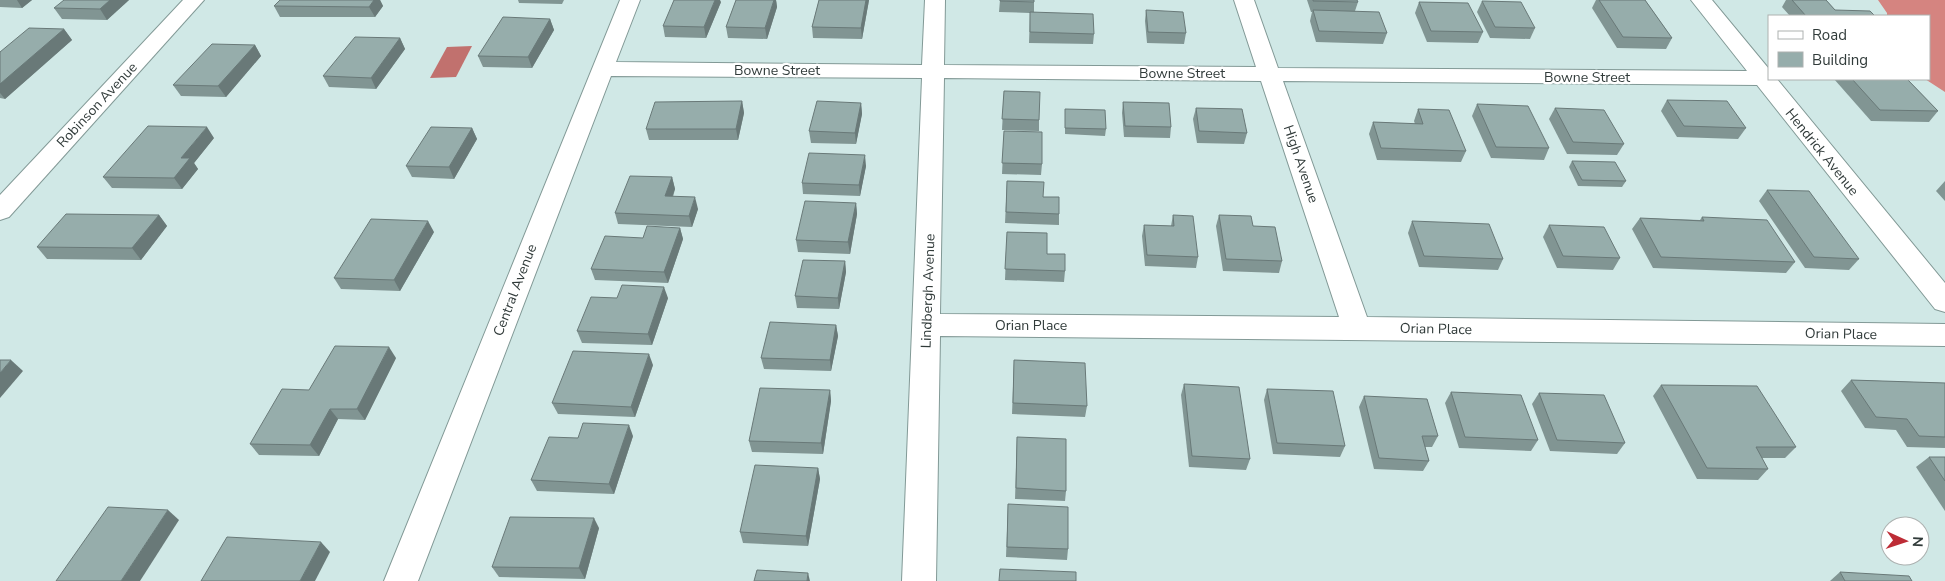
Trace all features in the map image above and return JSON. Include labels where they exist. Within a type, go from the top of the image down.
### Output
[{"type":"street","name":"Robinson Avenue","points":[[0,211],[194,0]]},
{"type":"street","name":"Central Avenue","points":[[401,581],[630,0]]},
{"type":"street","name":"Lindbergh Avenue","points":[[919,581],[936,0]]},
{"type":"street","name":"High Avenue","points":[[1244,0],[1357,328]]},
{"type":"street","name":"Hendrick Avenue","points":[[1701,0],[1762,78],[1945,302]]},
{"type":"street","name":"Bowne Street","points":[[602,69],[1762,78]]},
{"type":"street","name":"Orian Place","points":[[928,324],[1945,336]]},
{"type":"shaded area","points":[[1878,0],[1945,0],[1945,92],[1927,80],[1930,80],[1930,15],[1887,15]]},
{"type":"shaded area","points":[[472,46],[456,77],[430,78],[447,47]]},
{"type":"building","points":[[64,0],[110,0],[100,9],[54,8]]},
{"type":"building","points":[[280,0],[374,0],[369,7],[274,6]]},
{"type":"building","points":[[674,0],[715,0],[704,27],[663,26]]},
{"type":"building","points":[[736,0],[774,0],[765,28],[726,27]]},
{"type":"building","points":[[819,0],[866,0],[861,28],[812,27]]},
{"type":"building","points":[[1034,0],[1034,2],[1000,1]]},
{"type":"building","points":[[1357,0],[1358,2],[1313,1]]},
{"type":"building","points":[[1599,0],[1645,0],[1672,38],[1623,37]]},
{"type":"building","points":[[1792,0],[1826,0],[1835,10],[1870,11],[1874,15],[1805,15]]},
{"type":"building","points":[[1482,1],[1521,2],[1535,28],[1495,27]]},
{"type":"building","points":[[1419,2],[1468,3],[1483,32],[1431,31]]},
{"type":"building","points":[[1146,10],[1183,12],[1186,33],[1148,32]]},
{"type":"building","points":[[1313,10],[1379,12],[1387,33],[1319,31]]},
{"type":"building","points":[[1030,12],[1093,14],[1094,34],[1030,32]]},
{"type":"building","points":[[503,17],[550,19],[528,57],[478,56]]},
{"type":"building","points":[[29,28],[64,29],[0,84],[0,52]]},
{"type":"building","points":[[355,37],[400,38],[371,78],[323,76]]},
{"type":"building","points":[[212,44],[255,45],[218,86],[173,85]]},
{"type":"building","points":[[1853,80],[1908,80],[1938,111],[1880,110]]},
{"type":"building","points":[[1004,91],[1040,92],[1039,120],[1002,119]]},
{"type":"building","points":[[1667,100],[1727,101],[1746,128],[1684,126]]},
{"type":"building","points":[[742,101],[736,129],[646,129],[655,102]]},
{"type":"building","points":[[817,101],[861,103],[855,133],[809,131]]},
{"type":"building","points":[[1123,102],[1169,103],[1171,127],[1125,126]]},
{"type":"building","points":[[1477,104],[1528,106],[1549,148],[1496,147]]},
{"type":"building","points":[[1196,108],[1242,109],[1247,133],[1199,131]]},
{"type":"building","points":[[1555,108],[1604,110],[1624,144],[1573,142]]},
{"type":"building","points":[[1065,109],[1105,110],[1106,129],[1065,128]]},
{"type":"building","points":[[1418,109],[1449,110],[1466,151],[1381,148],[1373,122],[1423,124]]},
{"type":"building","points":[[148,126],[207,127],[181,158],[190,158],[174,178],[103,177]]},
{"type":"building","points":[[431,127],[472,128],[449,167],[406,166]]},
{"type":"building","points":[[1004,131],[1042,132],[1042,164],[1002,163]]},
{"type":"building","points":[[809,153],[865,155],[859,185],[802,183]]},
{"type":"building","points":[[1572,161],[1615,162],[1626,181],[1582,180]]},
{"type":"building","points":[[630,176],[672,177],[665,196],[695,197],[689,216],[615,213]]},
{"type":"building","points":[[1007,181],[1044,182],[1043,197],[1059,197],[1059,214],[1006,212]]},
{"type":"building","points":[[1767,190],[1809,191],[1859,259],[1814,257]]},
{"type":"building","points":[[805,201],[856,203],[848,242],[796,240]]},
{"type":"building","points":[[66,214],[159,215],[132,248],[37,247]]},
{"type":"building","points":[[1173,215],[1193,216],[1198,257],[1147,255],[1144,225],[1174,226]]},
{"type":"building","points":[[1219,215],[1251,216],[1253,226],[1275,227],[1282,261],[1226,259]]},
{"type":"building","points":[[1702,217],[1767,220],[1795,262],[1661,257],[1640,218],[1704,221]]},
{"type":"building","points":[[371,219],[428,221],[394,280],[334,278]]},
{"type":"building","points":[[1412,221],[1489,224],[1503,259],[1424,256]]},
{"type":"building","points":[[1549,225],[1604,227],[1620,258],[1563,256]]},
{"type":"building","points":[[647,226],[680,228],[664,272],[591,269],[605,236],[643,238]]},
{"type":"building","points":[[1007,232],[1047,233],[1047,254],[1065,254],[1065,271],[1005,269]]},
{"type":"building","points":[[803,260],[845,261],[838,298],[795,296]]},
{"type":"building","points":[[622,285],[664,287],[648,334],[577,331],[591,297],[617,298]]},
{"type":"building","points":[[770,322],[836,325],[830,360],[761,358]]},
{"type":"building","points":[[335,346],[389,347],[357,409],[330,409],[310,445],[250,444],[282,389],[309,390]]},
{"type":"building","points":[[573,351],[649,354],[631,407],[552,403]]},
{"type":"building","points":[[0,360],[11,360],[0,373]]},
{"type":"building","points":[[1014,360],[1085,363],[1087,406],[1013,403]]},
{"type":"building","points":[[1851,380],[1945,383],[1945,437],[1919,436],[1907,419],[1876,417]]},
{"type":"building","points":[[1184,384],[1239,387],[1250,459],[1192,456]]},
{"type":"building","points":[[1661,385],[1757,386],[1796,447],[1756,447],[1768,469],[1707,468]]},
{"type":"building","points":[[760,388],[830,390],[821,443],[749,441]]},
{"type":"building","points":[[1267,389],[1333,391],[1345,446],[1277,443]]},
{"type":"building","points":[[1451,392],[1521,395],[1538,440],[1465,437]]},
{"type":"building","points":[[1539,393],[1604,395],[1625,443],[1557,440]]},
{"type":"building","points":[[1364,396],[1427,399],[1438,436],[1422,436],[1429,461],[1379,458]]},
{"type":"building","points":[[583,423],[629,425],[609,484],[531,480],[549,437],[578,438]]},
{"type":"building","points":[[1017,437],[1066,439],[1066,491],[1016,488]]},
{"type":"building","points":[[1929,457],[1945,457],[1945,481]]},
{"type":"building","points":[[755,465],[818,468],[806,536],[740,532]]},
{"type":"building","points":[[1008,504],[1068,507],[1068,549],[1007,547]]},
{"type":"building","points":[[108,507],[168,510],[121,581],[56,581]]},
{"type":"building","points":[[510,517],[594,518],[579,568],[492,567]]},
{"type":"building","points":[[227,537],[321,542],[300,581],[201,581]]},
{"type":"building","points":[[1000,569],[1076,572],[1076,581],[999,581]]},
{"type":"building","points":[[757,570],[808,573],[807,581],[754,581]]},
{"type":"building","points":[[1840,572],[1909,576],[1912,581],[1845,581]]}]
